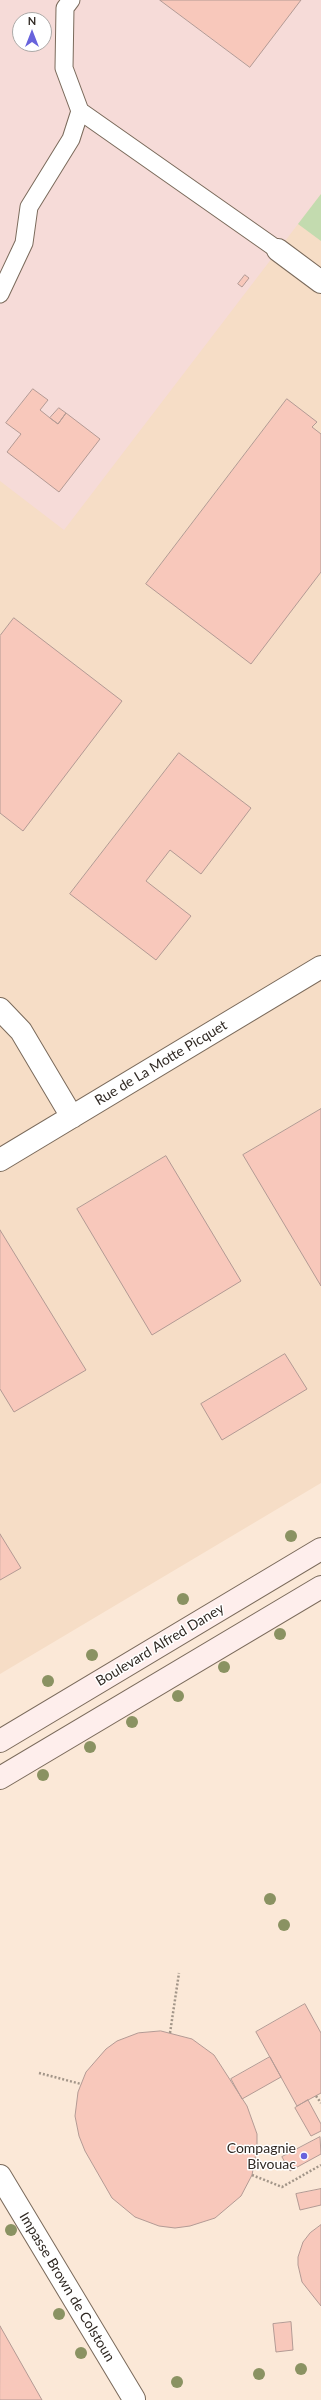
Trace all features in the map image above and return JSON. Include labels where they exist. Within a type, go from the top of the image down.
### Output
[{"type":"main road","name":"Boulevard Alfred Daney","points":[[0,1741],[321,1549]]},
{"type":"main road","points":[[0,1778],[321,1588]]},
{"type":"street","points":[[278,250],[321,282]]},
{"type":"street","name":"Rue de La Motte Picquet","points":[[0,1160],[321,967]]},
{"type":"street","points":[[0,1009],[21,1031],[72,1117]]},
{"type":"street","name":"Impasse Brown de Colstoun","points":[[0,2176],[134,2399]]},
{"type":"lane","points":[[72,0],[65,8],[64,68],[80,111],[278,250]]},
{"type":"lane","points":[[0,294],[24,243],[29,207],[71,139],[80,111]]},
{"type":"path","points":[[170,2033],[180,1973]]},
{"type":"path","points":[[39,2073],[81,2084]]},
{"type":"path","points":[[316,2096],[321,2102]]},
{"type":"path","points":[[252,2175],[282,2186],[321,2165]]},
{"type":"shaded area","points":[[0,0],[321,0],[321,1483],[0,1674]]},
{"type":"shaded area","points":[[0,0],[321,0],[321,194],[64,530],[0,481]]},
{"type":"green space","points":[[321,194],[321,241],[298,224]]},
{"type":"building","points":[[160,0],[301,0],[250,67]]},
{"type":"building","points":[[245,275],[249,278],[242,287],[238,284]]},
{"type":"building","points":[[33,389],[48,400],[40,410],[58,424],[66,413],[100,439],[59,492],[7,452],[21,434],[6,423]]},
{"type":"building","points":[[287,399],[317,422],[312,427],[321,434],[321,572],[251,664],[146,584]]},
{"type":"building","points":[[59,408],[66,413],[58,424],[50,418]]},
{"type":"building","points":[[14,618],[122,701],[23,831],[0,813],[0,636]]},
{"type":"building","points":[[179,753],[251,808],[201,874],[170,850],[146,881],[191,916],[156,960],[70,894]]},
{"type":"building","points":[[321,1109],[321,1286],[243,1155]]},
{"type":"building","points":[[166,1156],[241,1281],[152,1335],[77,1209]]},
{"type":"building","points":[[0,1230],[86,1370],[14,1412],[0,1389]]},
{"type":"building","points":[[285,1354],[307,1389],[222,1440],[201,1404]]},
{"type":"building","points":[[0,1534],[21,1568],[0,1580]]},
{"type":"building","points":[[305,2004],[321,2033],[321,2093],[297,2106],[256,2032]]},
{"type":"building","points":[[161,2031],[192,2039],[214,2055],[247,2106],[257,2134],[257,2148],[252,2175],[241,2196],[215,2218],[190,2226],[175,2228],[159,2226],[135,2217],[112,2198],[85,2151],[79,2136],[75,2116],[78,2092],[86,2072],[106,2049],[117,2041],[138,2033]]},
{"type":"building","points":[[270,2057],[281,2077],[242,2099],[231,2079]]},
{"type":"building","points":[[308,2100],[321,2124],[321,2131],[311,2136],[295,2108]]},
{"type":"building","points":[[320,2137],[321,2154],[290,2171],[282,2157]]},
{"type":"building","points":[[321,2189],[321,2205],[300,2210],[296,2194]]},
{"type":"building","points":[[321,2225],[321,2306],[302,2282],[298,2265],[298,2257],[303,2242],[310,2233]]},
{"type":"building","points":[[291,2322],[293,2350],[276,2352],[273,2324]]},
{"type":"building","points":[[0,2326],[42,2400],[0,2400]]},
{"type":"place","name":"Compagnie Bivouac","points":[[304,2156]]}]
